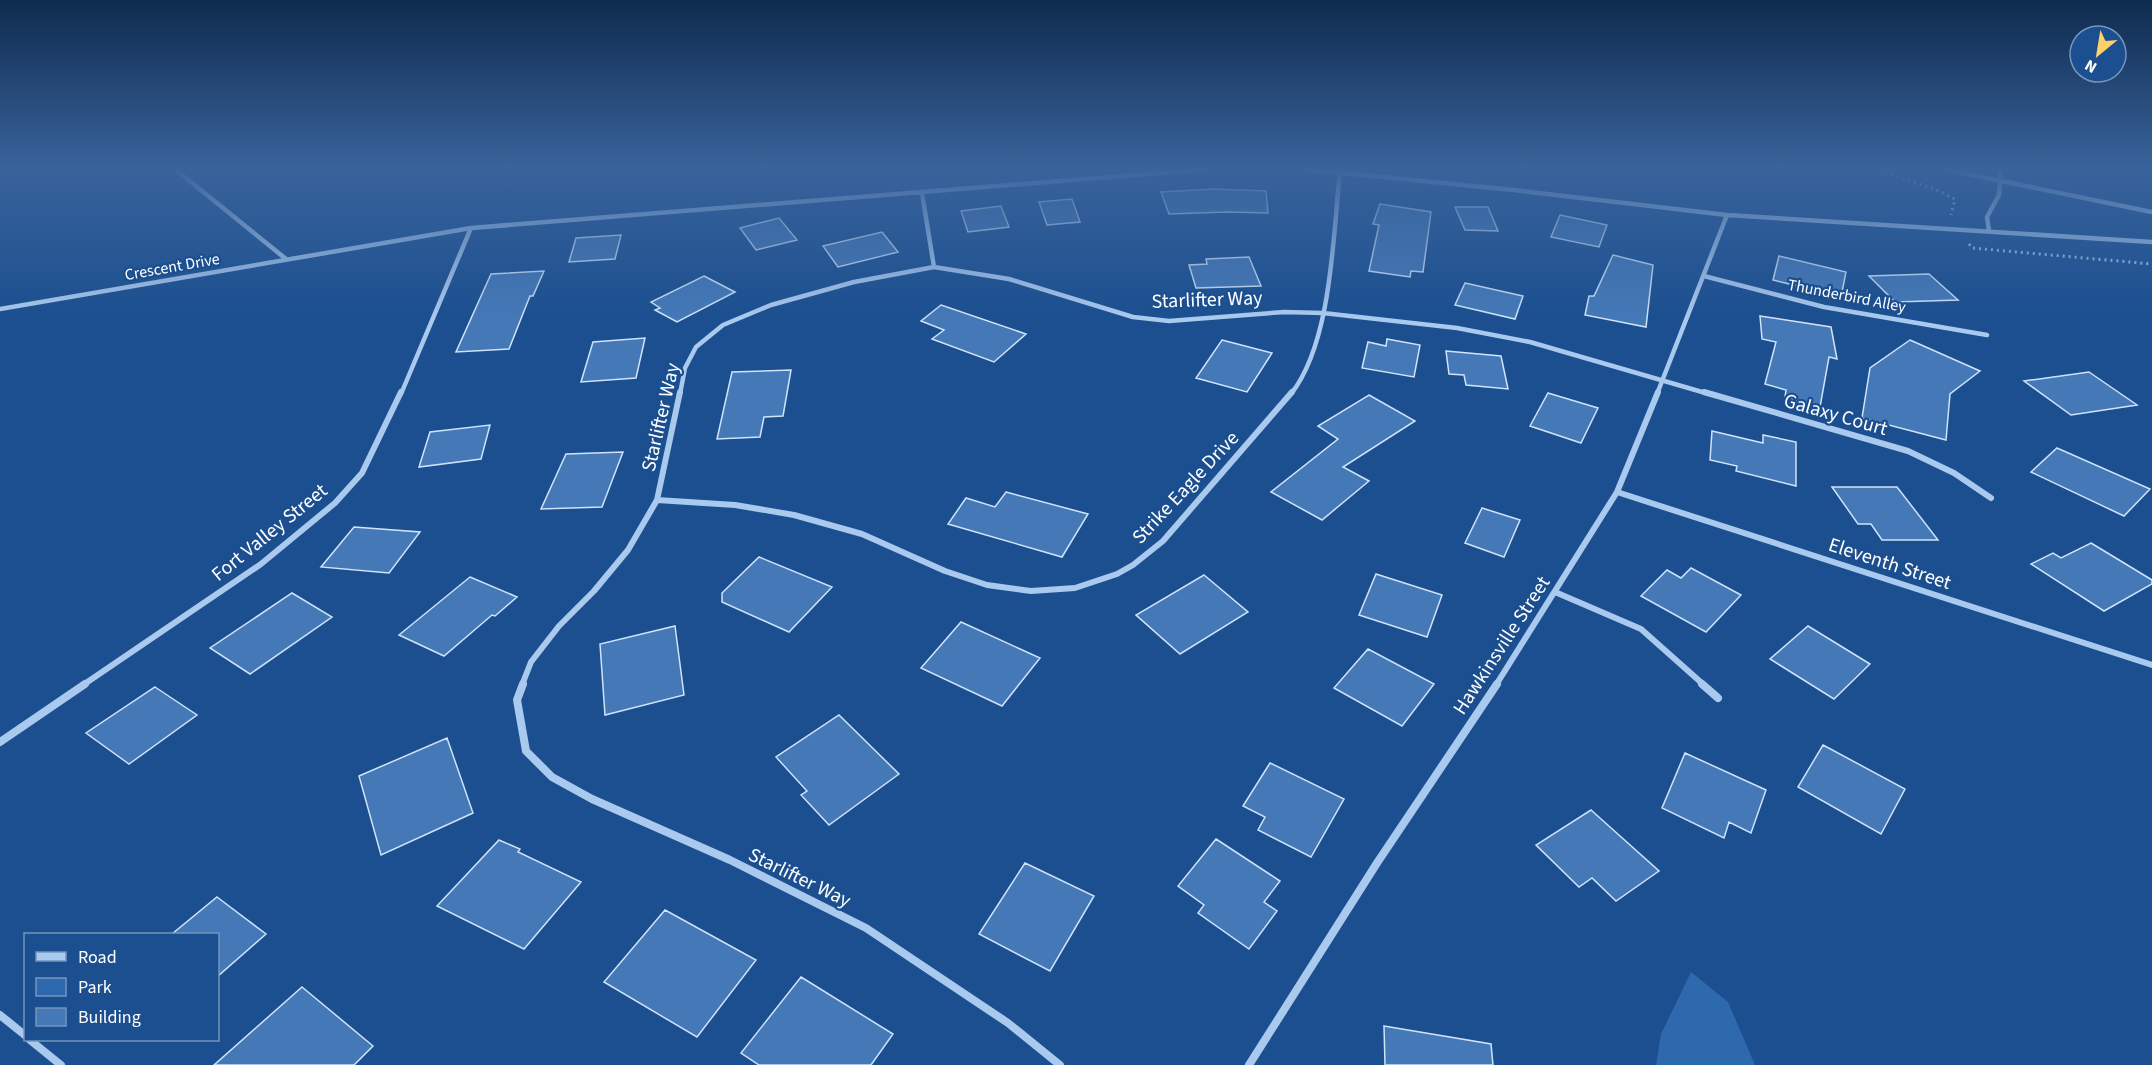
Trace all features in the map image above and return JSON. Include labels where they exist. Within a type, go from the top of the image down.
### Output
[{"type":"street","points":[[236,219],[286,259]]},
{"type":"street","name":"Crescent Drive","points":[[0,309],[471,228],[591,219]]},
{"type":"street","points":[[926,219],[934,267]]},
{"type":"street","name":"Strike Eagle Drive","points":[[657,500],[727,503],[792,514],[853,531],[977,582],[1012,590],[1052,591],[1087,585],[1117,574],[1155,548],[1287,400],[1301,381],[1310,363],[1323,313],[1334,219]]},
{"type":"street","name":"Hawkinsville Street","points":[[1249,1065],[1377,863],[1503,675],[1617,492],[1640,432],[1664,379],[1724,219]]},
{"type":"street","points":[[1799,219],[2152,242]]},
{"type":"street","points":[[1987,219],[1989,231]]},
{"type":"street","name":"Fort Valley Street","points":[[0,742],[261,564],[335,503],[362,473],[390,419],[471,228]]},
{"type":"street","name":"Starlifter Way","points":[[1060,1065],[1008,1023],[866,928],[730,860],[592,799],[552,777],[526,751],[519,726],[517,700],[531,662],[559,626],[594,591],[627,550],[657,500],[686,368],[696,347],[723,325],[771,305],[854,282],[934,267],[1009,279],[1095,307],[1168,321],[1284,312],[1323,313],[1434,324],[1509,338],[1664,379]]},
{"type":"street","name":"Thunderbird Alley","points":[[1704,276],[1824,307],[1987,335]]},
{"type":"street","name":"Galaxy Court","points":[[1664,379],[1908,451],[1954,473],[1991,498]]},
{"type":"street","name":"Eleventh Street","points":[[1617,492],[2152,665]]},
{"type":"street","points":[[1555,591],[1641,629],[1718,698]]},
{"type":"street","points":[[0,1016],[24,1034]]},
{"type":"street","points":[[31,1041],[61,1065]]},
{"type":"green space","points":[[1691,972],[1728,1002],[1755,1065],[1656,1065],[1661,1034]]},
{"type":"building","points":[[780,219],[797,240],[756,250],[740,228]]},
{"type":"building","points":[[964,219],[1006,219],[1009,227],[968,232]]},
{"type":"building","points":[[1045,219],[1079,219],[1080,222],[1047,225]]},
{"type":"building","points":[[1375,219],[1430,219],[1423,272],[1411,271],[1410,277],[1369,271],[1379,225],[1373,224]]},
{"type":"building","points":[[1460,219],[1493,219],[1498,231],[1465,230]]},
{"type":"building","points":[[1558,219],[1577,219],[1607,225],[1599,247],[1551,237]]},
{"type":"building","points":[[882,232],[898,252],[838,267],[823,246]]},
{"type":"building","points":[[621,235],[615,259],[569,262],[576,238]]},
{"type":"building","points":[[1613,255],[1653,265],[1646,327],[1585,315],[1589,296],[1594,296]]},
{"type":"building","points":[[1779,256],[1846,272],[1841,297],[1773,280]]},
{"type":"building","points":[[1249,257],[1261,286],[1196,288],[1189,265],[1207,264],[1206,259]]},
{"type":"building","points":[[544,271],[533,296],[530,296],[509,349],[456,352],[491,274]]},
{"type":"building","points":[[1929,274],[1958,300],[1895,302],[1869,276]]},
{"type":"building","points":[[704,276],[735,292],[677,322],[655,310],[660,308],[651,302]]},
{"type":"building","points":[[1465,283],[1523,296],[1515,319],[1455,305]]},
{"type":"building","points":[[941,305],[1026,334],[994,362],[932,339],[944,330],[921,321]]},
{"type":"building","points":[[1760,316],[1831,327],[1837,359],[1829,357],[1820,407],[1785,397],[1786,390],[1765,384],[1776,342],[1762,339]]},
{"type":"building","points":[[645,338],[636,378],[581,382],[593,342]]},
{"type":"building","points":[[1387,339],[1420,345],[1414,377],[1362,368],[1368,342],[1386,346]]},
{"type":"building","points":[[1222,340],[1272,353],[1247,392],[1196,378]]},
{"type":"building","points":[[1910,340],[1980,371],[1950,394],[1946,440],[1862,418],[1870,368]]},
{"type":"building","points":[[1446,351],[1501,356],[1508,389],[1466,385],[1464,375],[1449,374]]},
{"type":"building","points":[[791,370],[783,416],[764,417],[760,437],[717,439],[732,372]]},
{"type":"building","points":[[2089,372],[2137,405],[2071,415],[2024,381]]},
{"type":"building","points":[[1548,393],[1598,408],[1581,443],[1530,426]]},
{"type":"building","points":[[1369,395],[1415,421],[1343,467],[1369,481],[1322,520],[1271,492],[1338,439],[1318,426]]},
{"type":"building","points":[[490,425],[481,459],[419,467],[430,432]]},
{"type":"building","points":[[1712,431],[1763,443],[1763,435],[1796,442],[1796,486],[1736,471],[1737,466],[1710,460]]},
{"type":"building","points":[[2057,448],[2150,489],[2124,516],[2031,472]]},
{"type":"building","points":[[623,452],[602,507],[541,509],[566,454]]},
{"type":"building","points":[[1832,487],[1897,487],[1938,540],[1882,540],[1871,524],[1858,524]]},
{"type":"building","points":[[1006,492],[1088,514],[1062,557],[948,524],[966,498],[995,507]]},
{"type":"building","points":[[1482,508],[1520,520],[1504,557],[1465,543]]},
{"type":"building","points":[[354,527],[420,532],[389,573],[321,567]]},
{"type":"building","points":[[2091,543],[2152,580],[2152,584],[2104,611],[2031,564],[2053,553],[2061,558]]},
{"type":"building","points":[[759,557],[832,587],[789,632],[722,602],[722,593]]},
{"type":"building","points":[[1691,568],[1741,595],[1706,632],[1641,596],[1667,570],[1681,578]]},
{"type":"building","points":[[1376,574],[1442,595],[1427,637],[1359,615]]},
{"type":"building","points":[[1204,575],[1248,612],[1180,654],[1136,615]]},
{"type":"building","points":[[470,577],[517,597],[444,656],[399,635]]},
{"type":"building","points":[[292,593],[332,617],[250,674],[210,648]]},
{"type":"building","points":[[961,622],[1040,658],[1002,706],[921,668]]},
{"type":"building","points":[[675,626],[684,695],[605,715],[600,644]]},
{"type":"building","points":[[1808,626],[1870,664],[1834,699],[1770,659]]},
{"type":"building","points":[[1368,649],[1434,684],[1402,726],[1334,688]]},
{"type":"building","points":[[155,687],[197,715],[129,764],[86,733]]},
{"type":"building","points":[[839,715],[899,774],[829,825],[801,795],[807,791],[776,757]]},
{"type":"building","points":[[447,738],[473,813],[381,855],[359,776]]},
{"type":"building","points":[[1823,745],[1905,789],[1881,834],[1798,787]]},
{"type":"building","points":[[1685,753],[1766,790],[1751,833],[1729,822],[1724,838],[1662,808]]},
{"type":"building","points":[[1270,763],[1344,799],[1311,857],[1258,830],[1265,817],[1243,806]]},
{"type":"building","points":[[1591,810],[1659,871],[1616,901],[1592,878],[1579,887],[1536,845]]},
{"type":"building","points":[[1216,839],[1280,881],[1264,902],[1277,911],[1249,949],[1198,913],[1204,905],[1178,886]]},
{"type":"building","points":[[499,840],[520,849],[518,852],[581,882],[524,949],[437,906]]},
{"type":"building","points":[[1025,863],[1094,896],[1050,971],[979,934]]},
{"type":"building","points":[[217,897],[266,934],[219,975],[219,933],[173,933]]},
{"type":"building","points":[[665,910],[756,960],[697,1037],[604,982]]},
{"type":"building","points":[[801,977],[893,1034],[871,1065],[759,1065],[741,1053]]},
{"type":"building","points":[[302,987],[373,1046],[354,1065],[214,1065]]},
{"type":"building","points":[[1384,1026],[1491,1044],[1493,1065],[1385,1065]]}]
